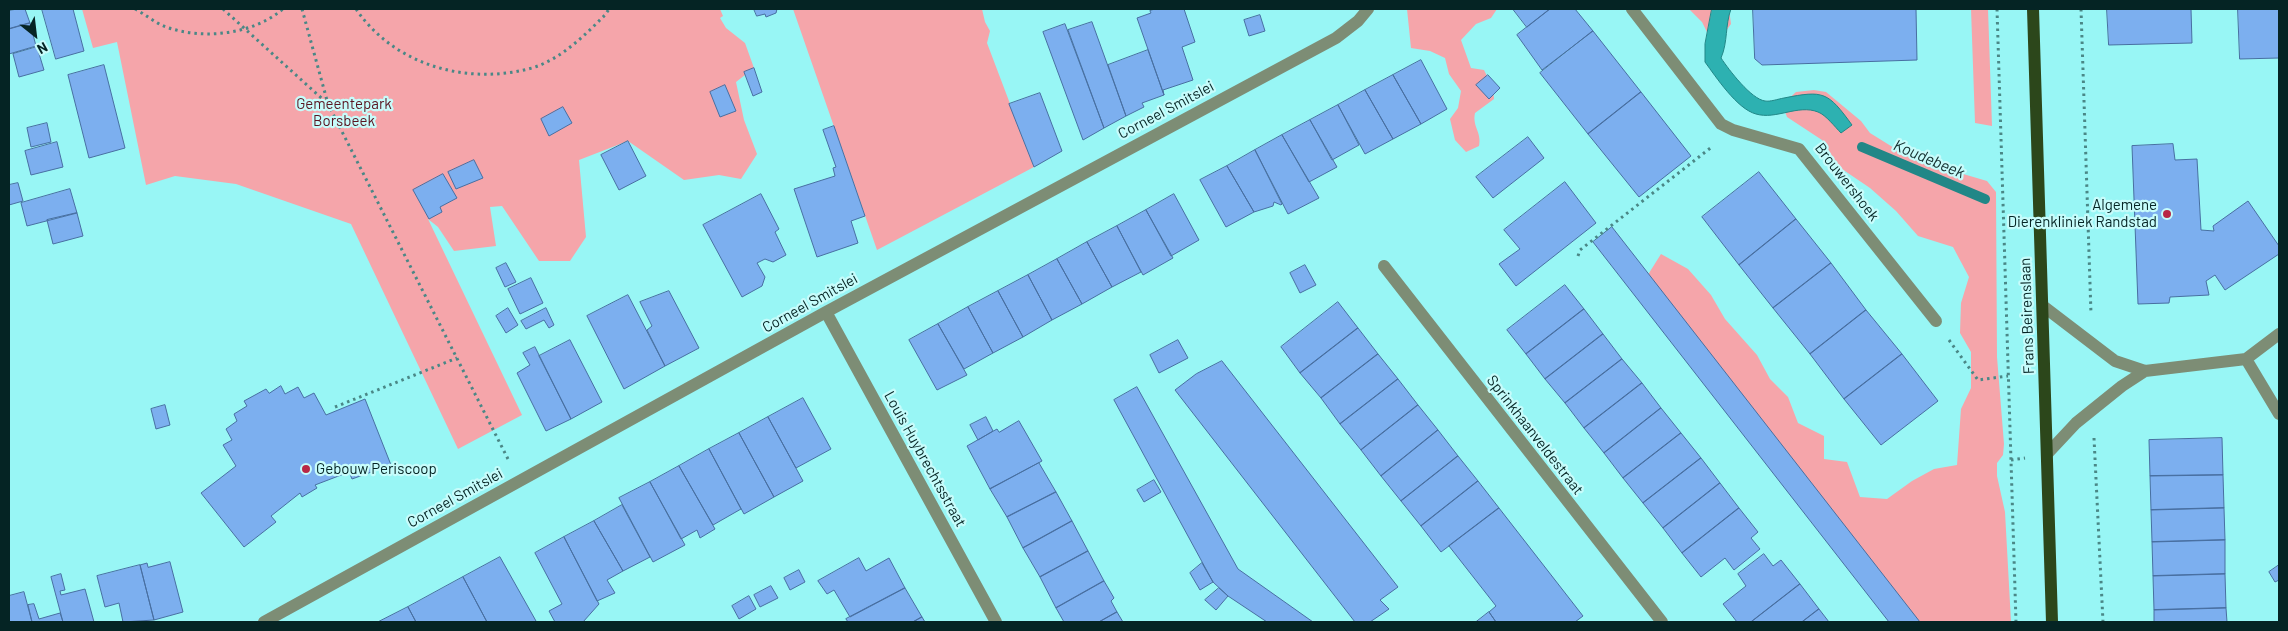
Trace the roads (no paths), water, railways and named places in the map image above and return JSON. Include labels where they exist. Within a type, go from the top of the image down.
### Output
[{"type":"main road","name":"Frans Beirenslaan","points":[[2033,9],[2052,622]]},
{"type":"street","name":"Corneel Smitslei","points":[[264,622],[826,312],[1336,38],[1358,21],[1368,9]]},
{"type":"street","name":"Brouwershoek","points":[[1632,9],[1721,124],[1733,130],[1799,148],[1936,321]]},
{"type":"street","name":"Sprinkhaanveldestraat","points":[[1384,266],[1662,622]]},
{"type":"street","points":[[2043,306],[2115,361],[2145,372]]},
{"type":"street","name":"Louis Huybrechtsstraat","points":[[826,312],[996,622]]},
{"type":"street","points":[[2047,454],[2076,423],[2122,386],[2145,372],[2246,359],[2279,334]]},
{"type":"street","points":[[2246,359],[2279,414]]},
{"type":"water","points":[[1712,9],[1731,9],[1725,46],[1721,58],[1729,70],[1753,95],[1767,101],[1808,94],[1824,96],[1837,106],[1852,125],[1841,133],[1827,118],[1818,112],[1803,110],[1764,115],[1756,114],[1742,106],[1721,84],[1705,62],[1705,44]]},
{"type":"waterway","name":"Koudebeek","points":[[1862,147],[1985,199]]},
{"type":"place","name":"Algemene Dierenkliniek Randstad","points":[[2167,214]]},
{"type":"place","name":"Gebouw Periscoop","points":[[306,469]]},
{"type":"park label","name":"Gemeentepark Borsbeek","points":[[344,112]]}]
